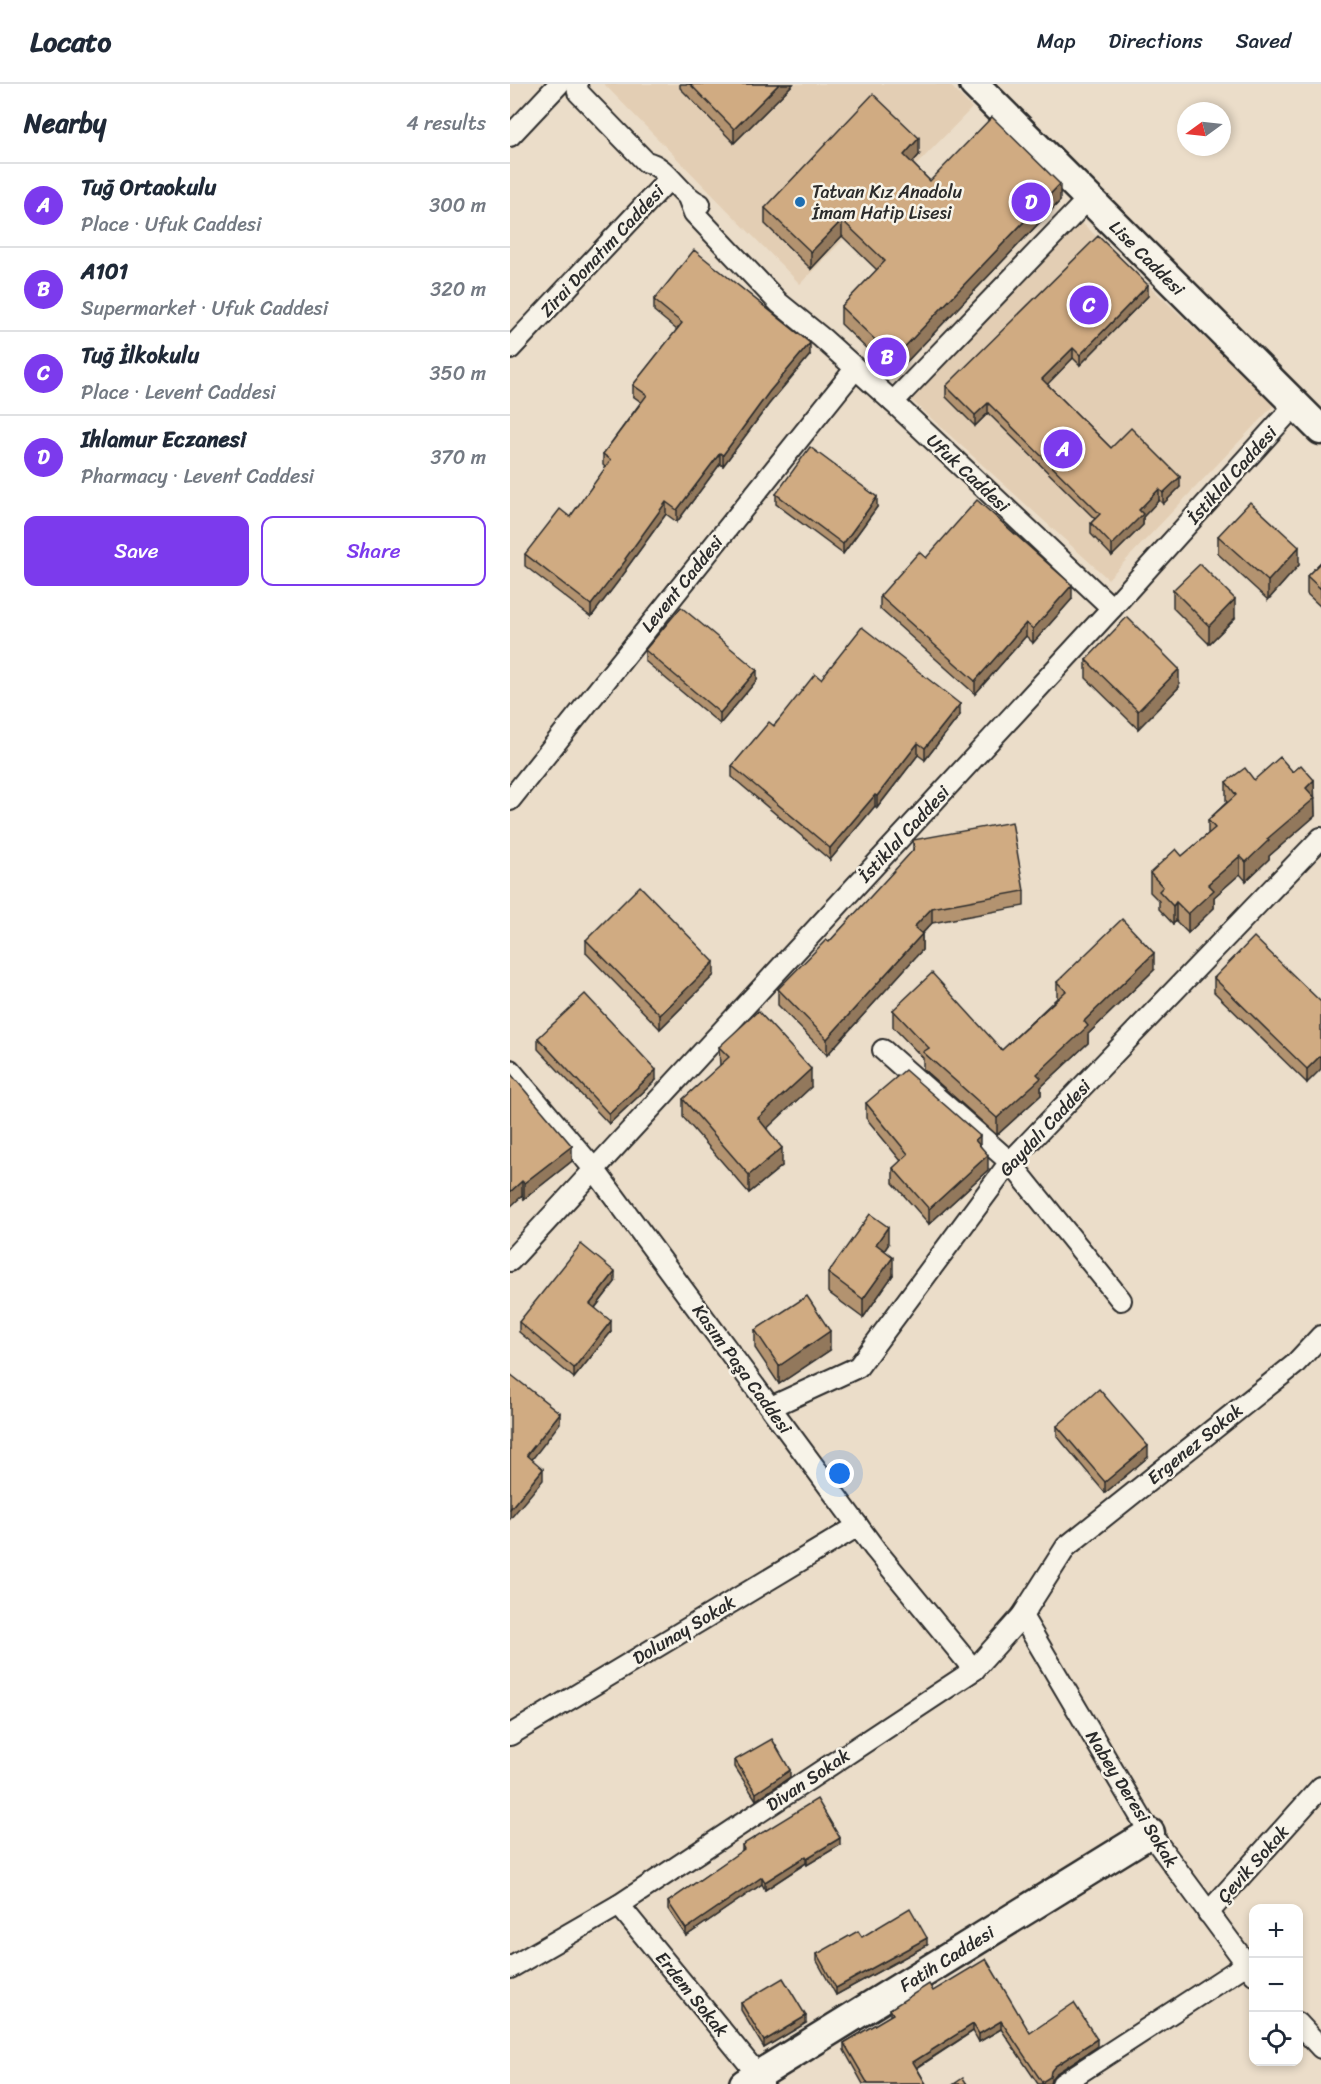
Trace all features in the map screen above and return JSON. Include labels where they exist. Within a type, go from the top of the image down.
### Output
[{"type":"street","points":[[510,136],[559,84]]},
{"type":"street","name":"Ufuk Caddesi","points":[[577,84],[578,92],[646,162],[655,164],[689,200],[694,213],[779,303],[893,402],[1112,608]]},
{"type":"street","name":"Ufuk Caddesi","points":[[587,84],[655,154],[655,164]]},
{"type":"street","name":"Lise Caddesi","points":[[974,84],[1321,430]]},
{"type":"street","name":"Zirai Donatım Caddesi","points":[[510,349],[669,179]]},
{"type":"street","points":[[893,402],[1088,199]]},
{"type":"street","name":"Levent Caddesi","points":[[510,800],[855,369]]},
{"type":"street","name":"İstiklal Caddesi","points":[[510,1260],[1112,608],[1295,405]]},
{"type":"street","name":"Gaydalı Caddesi","points":[[771,1407],[858,1367],[1010,1162],[1321,838]]},
{"type":"street","points":[[883,1050],[1010,1162],[1121,1300]]},
{"type":"street","name":"Kasım Paşa Caddesi","points":[[510,1070],[594,1169],[858,1526],[974,1670]]},
{"type":"street","name":"Ergenez Sokak","points":[[1066,1548],[1294,1365],[1321,1336]]},
{"type":"street","name":"Dolunay Sokak","points":[[510,1736],[858,1526]]},
{"type":"street","name":"Divan Sokak","points":[[510,1968],[619,1905],[974,1670],[1022,1616],[1066,1548]]},
{"type":"street","name":"Nabey Deresi Sokak","points":[[1022,1616],[1150,1833],[1249,1969]]},
{"type":"street","name":"Çevik Sokak","points":[[1208,1913],[1321,1787]]},
{"type":"street","name":"Fatih Caddesi","points":[[755,2081],[1150,1833]]},
{"type":"street","name":"Erdem Sokak","points":[[619,1905],[755,2081]]},
{"type":"street","points":[[1062,2084],[1249,1969]]},
{"type":"street","points":[[1303,2028],[1321,2048]]},
{"type":"shaded area","name":"Tatvan Kız Anadolu İmam Hatip Lisesi","points":[[604,84],[949,84],[972,108],[800,284]]},
{"type":"shaded area","points":[[1080,221],[1275,404],[1108,579],[911,400]]},
{"type":"building","points":[[690,84],[779,84],[734,129]]},
{"type":"building","points":[[873,94],[919,138],[904,155],[930,181],[992,117],[1060,184],[894,358],[841,307],[885,261],[842,220],[811,252],[765,208]]},
{"type":"building","points":[[1098,236],[1148,285],[1080,355],[1073,348],[1042,379],[1111,448],[1131,428],[1180,477],[1163,493],[1159,489],[1139,510],[1143,514],[1112,545],[1091,523],[1100,514],[988,403],[975,415],[946,386]]},
{"type":"building","points":[[694,250],[810,343],[769,392],[723,455],[720,453],[677,510],[666,502],[626,560],[591,605],[525,554],[560,509],[570,517],[611,460],[603,454],[647,395],[633,385],[682,323],[654,300]]},
{"type":"building","points":[[810,447],[877,497],[843,544],[776,494]]},
{"type":"building","points":[[977,500],[1072,585],[1033,629],[1026,623],[975,681],[880,596],[919,552],[926,558]]},
{"type":"building","points":[[1250,502],[1299,547],[1268,581],[1218,536]]},
{"type":"building","points":[[1321,562],[1321,589],[1307,576]]},
{"type":"building","points":[[1200,564],[1235,599],[1209,626],[1173,590]]},
{"type":"building","points":[[681,607],[757,670],[720,713],[645,650]]},
{"type":"building","points":[[1127,617],[1179,669],[1138,711],[1086,660]]},
{"type":"building","points":[[862,627],[960,704],[925,748],[918,743],[877,796],[875,795],[830,848],[732,766],[769,722],[774,726],[815,674],[821,679]]},
{"type":"building","points":[[1280,757],[1293,772],[1301,765],[1314,780],[1306,788],[1315,798],[1267,839],[1269,840],[1246,862],[1240,856],[1208,884],[1214,890],[1188,914],[1176,902],[1173,906],[1159,891],[1163,887],[1150,873],[1176,849],[1182,856],[1215,828],[1208,820],[1236,795],[1226,782],[1245,768],[1254,780]]},
{"type":"building","points":[[1012,822],[1024,891],[932,908],[914,927],[922,934],[827,1039],[778,989],[826,940],[829,942],[914,849],[913,840]]},
{"type":"building","points":[[640,886],[714,962],[660,1015],[586,940]]},
{"type":"building","points":[[1122,919],[1154,953],[1084,1021],[1088,1026],[1037,1074],[1041,1078],[997,1118],[923,1052],[929,1048],[893,1010],[932,973],[1002,1050],[1066,991],[1057,982]]},
{"type":"building","points":[[1254,937],[1321,1002],[1321,1055],[1307,1069],[1214,978]]},
{"type":"building","points":[[585,994],[656,1070],[609,1114],[538,1038]]},
{"type":"building","points":[[758,1011],[811,1069],[758,1118],[782,1148],[749,1175],[683,1099],[729,1057],[719,1047]]},
{"type":"building","points":[[905,1070],[980,1136],[975,1140],[988,1155],[929,1209],[893,1168],[908,1154],[866,1103]]},
{"type":"building","points":[[510,1073],[572,1146],[510,1192]]},
{"type":"building","points":[[870,1214],[888,1227],[876,1244],[893,1257],[863,1299],[828,1273]]},
{"type":"building","points":[[581,1244],[615,1272],[590,1304],[611,1321],[574,1368],[519,1322]]},
{"type":"building","points":[[807,1296],[830,1331],[779,1366],[755,1330]]},
{"type":"building","points":[[510,1374],[560,1413],[527,1455],[543,1469],[510,1509]]},
{"type":"building","points":[[1099,1389],[1148,1446],[1105,1482],[1057,1426]]},
{"type":"building","points":[[772,1739],[790,1770],[756,1793],[735,1760]]},
{"type":"building","points":[[817,1799],[840,1838],[765,1882],[762,1877],[686,1929],[668,1902],[744,1849],[742,1845]]},
{"type":"building","points":[[910,1908],[927,1938],[836,1988],[817,1954],[858,1931],[862,1937]]},
{"type":"building","points":[[986,1959],[1030,2033],[1074,2003],[1097,2039],[1055,2066],[1050,2077],[1042,2082],[1001,2021],[979,2034],[973,2024],[913,2062],[926,2084],[868,2084],[844,2043],[893,2014],[890,2009],[929,1984],[933,1991]]},
{"type":"building","points":[[783,1978],[806,2016],[764,2041],[741,2003]]},
{"type":"building","points":[[963,2078],[967,2084],[954,2084]]},
{"type":"place","name":"Tatvan Kız Anadolu İmam Hatip Lisesi","points":[[800,202]]},
{"type":"place","name":"Ihlamur Eczanesi","points":[[1031,202]]},
{"type":"place","name":"Tuğ İlkokulu","points":[[1089,305]]},
{"type":"place","name":"A101","points":[[887,357]]},
{"type":"place","name":"Tuğ Ortaokulu","points":[[1063,449]]}]
